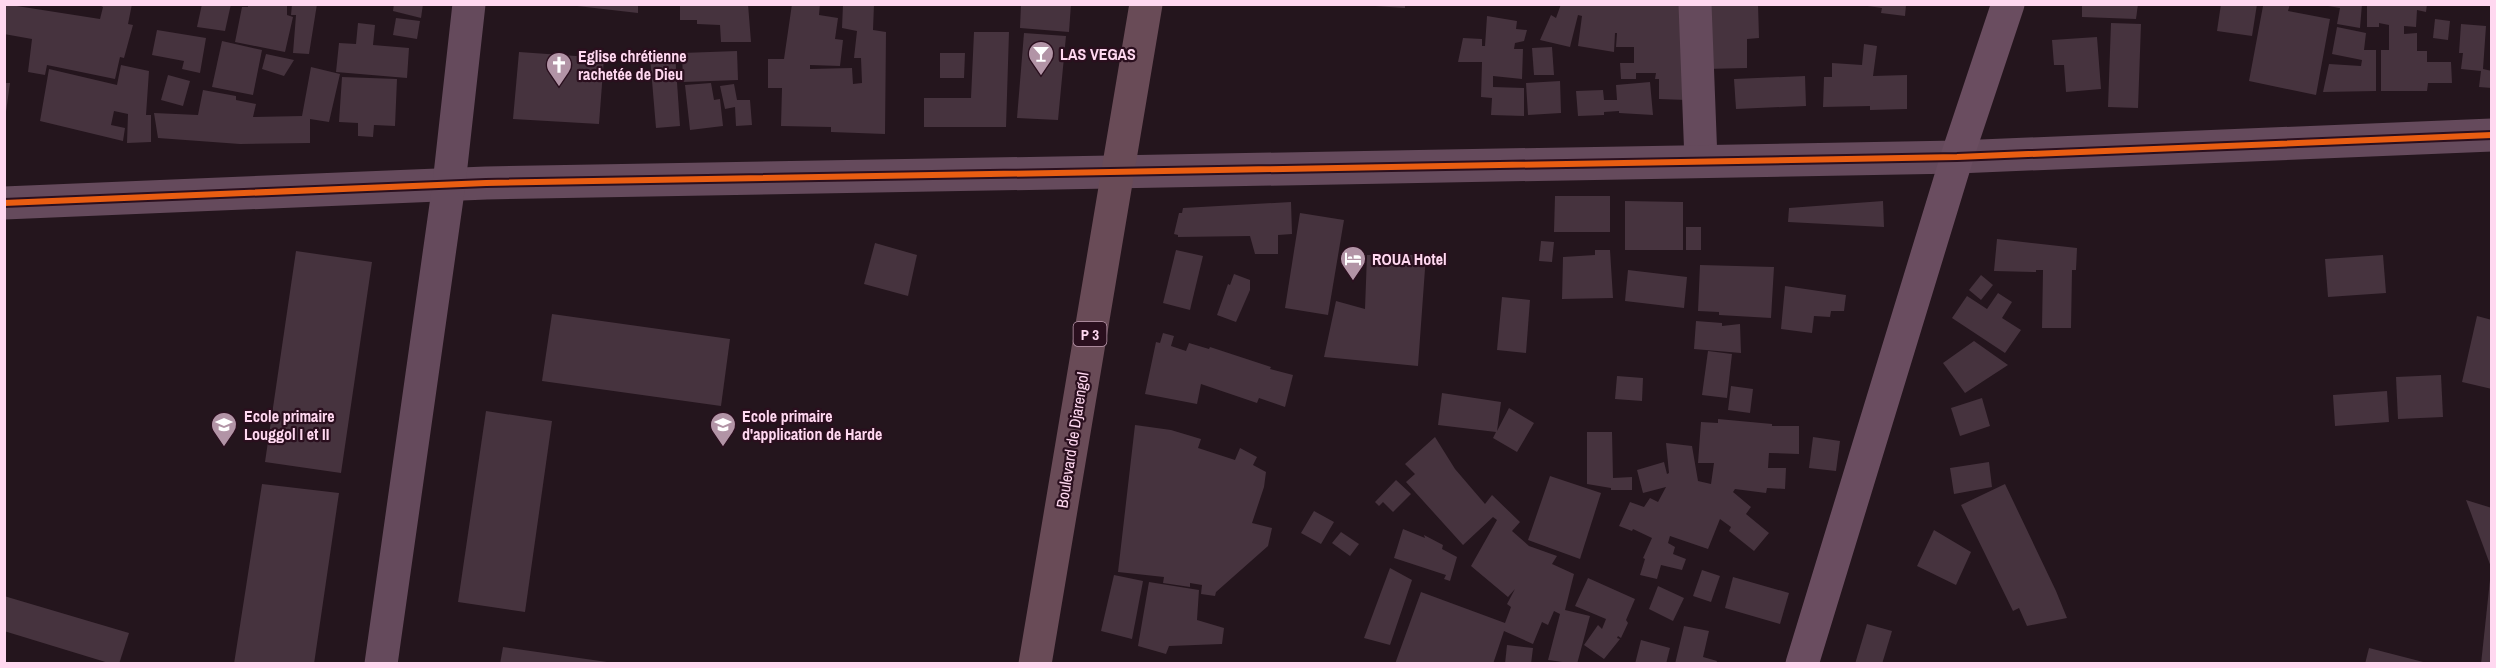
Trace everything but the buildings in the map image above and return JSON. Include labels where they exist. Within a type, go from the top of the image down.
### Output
[{"type":"main road","name":"Boulevard de Djarengol","points":[[1042,662],[1117,172],[1146,4]]},
{"type":"main road","points":[[1802,663],[1957,157],[2008,4]]},
{"type":"street","points":[[381,663],[449,184],[470,4]]},
{"type":"street","points":[[1695,4],[1701,161]]},
{"type":"street","points":[[4,203],[449,184],[1957,157],[2492,135]]},
{"type":"cycle path","points":[[4,203],[486,183],[1957,157],[2492,135]]},
{"type":"place","name":"LAS VEGAS","points":[[1041,77]]},
{"type":"place","name":"Eglise chrétienne rachetée de Dieu","points":[[559,88]]},
{"type":"place","name":"ROUA Hotel","points":[[1353,282]]},
{"type":"place","name":"Ecole primaire Louggol I et II","points":[[224,448]]},
{"type":"place","name":"Ecole primaire d'application de Harde","points":[[723,448]]}]
